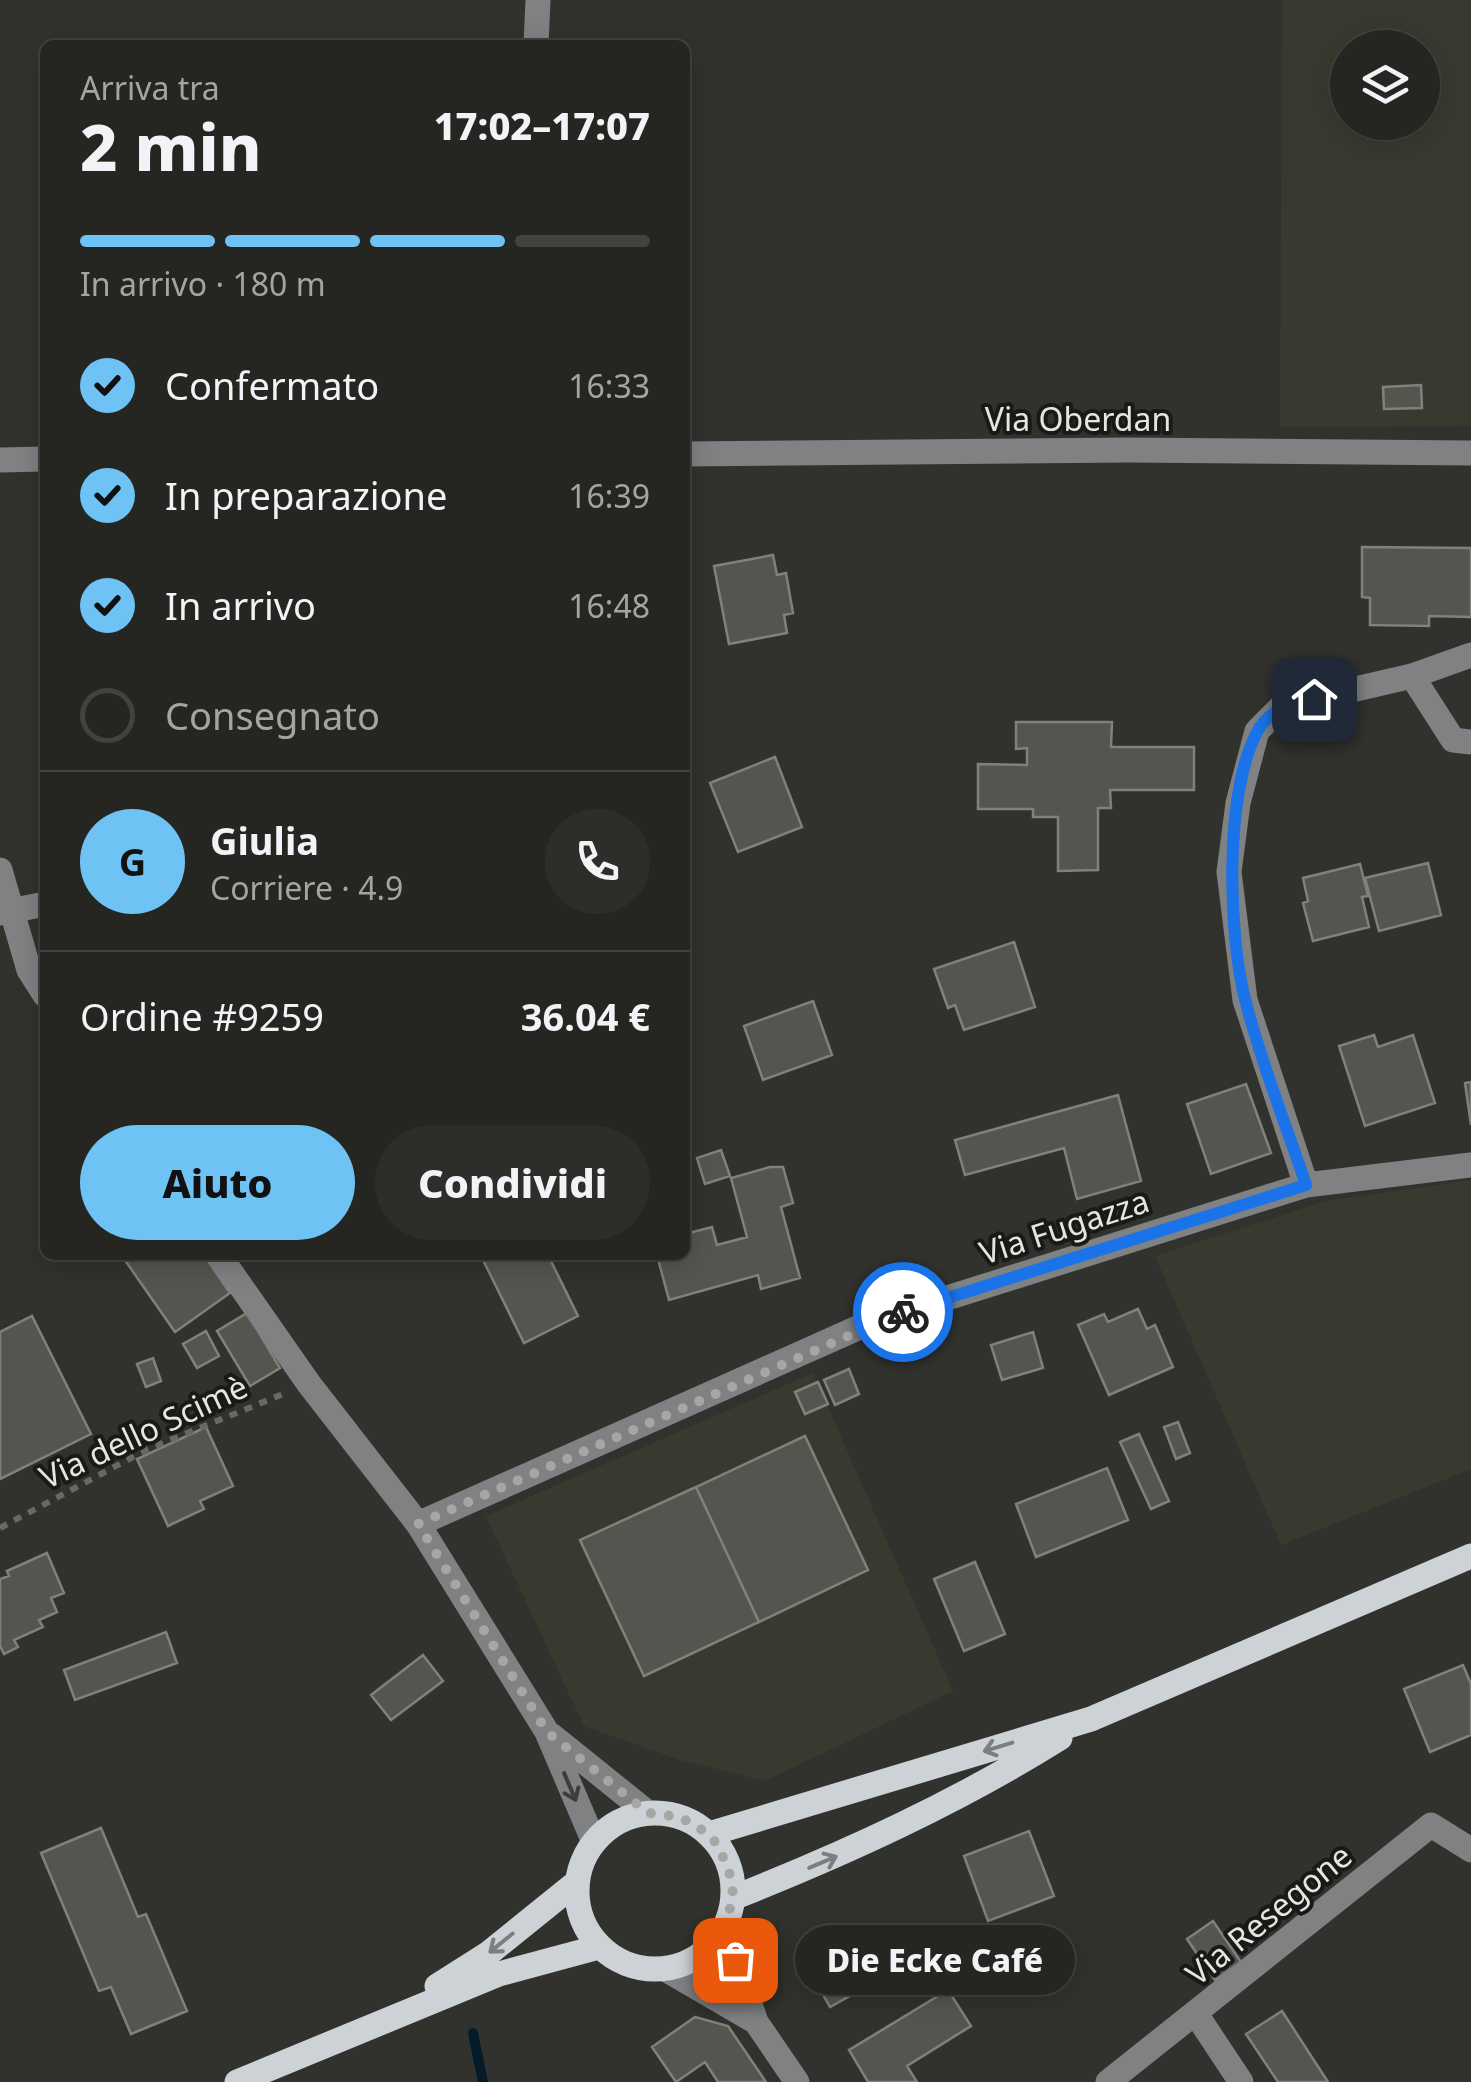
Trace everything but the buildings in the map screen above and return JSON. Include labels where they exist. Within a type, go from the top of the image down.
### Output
[{"type":"main road","points":[[709,1834],[1091,1719],[1471,1556]]},
{"type":"main road","points":[[733,1898],[828,1860],[982,1786],[1091,1719]]},
{"type":"main road","points":[[391,2016],[489,1953],[576,1882],[594,1842],[618,1821],[648,1813],[680,1817],[709,1834],[728,1862],[733,1898],[724,1928],[697,1958],[665,1970],[629,1966],[599,1947],[579,1913],[576,1882]]},
{"type":"main road","points":[[237,2082],[499,1974],[599,1947]]},
{"type":"street","points":[[536,40],[538,0]]},
{"type":"street","name":"Via Oberdan","points":[[690,454],[1129,450],[1471,453]]},
{"type":"street","points":[[0,460],[40,460]]},
{"type":"street","points":[[1306,1185],[1245,1000],[1230,872],[1238,804],[1257,731],[1282,706],[1412,676],[1471,655]]},
{"type":"street","points":[[1412,676],[1452,740],[1471,742]]},
{"type":"street","points":[[0,870],[6,912],[28,970],[40,988]]},
{"type":"street","points":[[6,912],[40,905]]},
{"type":"street","name":"Via Fugazza","points":[[418,1524],[871,1322],[1306,1185],[1471,1165]]},
{"type":"street","points":[[222,1260],[309,1384],[418,1524],[547,1732],[594,1842]]},
{"type":"street","points":[[547,1732],[648,1813]]},
{"type":"street","name":"Via Resegone","points":[[1108,2082],[1430,1825],[1471,1850]]},
{"type":"street","points":[[724,1928],[756,2022],[797,2082]]},
{"type":"street","points":[[665,1970],[756,2022]]},
{"type":"street","points":[[1196,2014],[1241,2082]]},
{"type":"path","name":"Via dello Scimè","points":[[0,1528],[148,1449],[309,1384]]},
{"type":"shaded area","points":[[1282,0],[1471,0],[1471,426],[1280,427]]},
{"type":"shaded area","points":[[1471,1180],[1471,1469],[1281,1545],[1155,1256],[1326,1201]]},
{"type":"shaded area","points":[[813,1373],[953,1691],[765,1781],[680,1760],[584,1726],[486,1516]]},
{"type":"waterway","points":[[473,2033],[483,2082]]},
{"type":"way so far","points":[[735,1960],[724,1928],[733,1898],[732,1880],[719,1847],[709,1834],[680,1817],[648,1813],[547,1732],[418,1524],[871,1322],[903,1312]]},
{"type":"place","name":"Die Ecke Café","points":[[735,1960]]},
{"type":"route","points":[[903,1312],[1306,1185],[1245,1000],[1230,872],[1238,804],[1257,731],[1282,706],[1314,699]]}]
